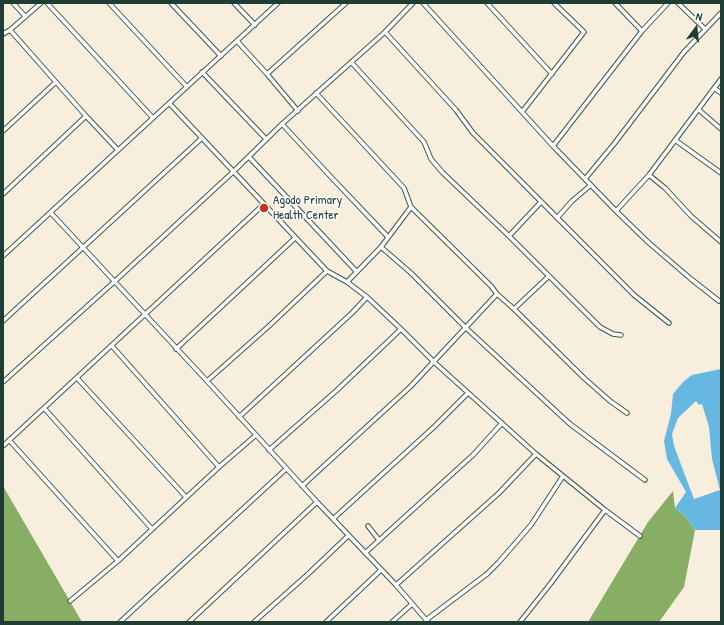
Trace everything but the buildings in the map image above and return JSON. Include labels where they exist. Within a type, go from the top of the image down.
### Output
[{"type":"street","points":[[13,3],[25,16]]},
{"type":"street","points":[[3,34],[10,30],[41,3]]},
{"type":"street","points":[[47,3],[153,118]]},
{"type":"street","points":[[109,3],[187,86]]},
{"type":"street","points":[[171,3],[221,56]]},
{"type":"street","points":[[234,3],[255,25]]},
{"type":"street","points":[[3,256],[170,104],[187,86],[278,3]]},
{"type":"street","points":[[267,74],[346,3]]},
{"type":"street","points":[[3,382],[44,347],[233,172],[282,124],[385,32],[413,3]]},
{"type":"street","points":[[423,3],[553,146],[616,211],[649,243],[719,301]]},
{"type":"street","points":[[487,3],[552,74]]},
{"type":"street","points":[[522,112],[584,32],[554,3]]},
{"type":"street","points":[[615,3],[642,31]]},
{"type":"street","points":[[553,146],[642,31],[668,3]]},
{"type":"street","points":[[678,3],[705,29]]},
{"type":"street","points":[[585,179],[614,144],[684,52],[721,13]]},
{"type":"street","points":[[10,30],[118,150]]},
{"type":"street","points":[[385,32],[456,110],[473,133],[634,295],[669,323]]},
{"type":"street","points":[[237,41],[298,111]]},
{"type":"street","points":[[351,62],[424,142],[435,165],[600,327],[613,334],[621,335]]},
{"type":"street","points":[[202,72],[266,139]]},
{"type":"street","points":[[616,211],[649,174],[721,79]]},
{"type":"street","points":[[3,131],[56,82]]},
{"type":"street","points":[[714,88],[721,93]]},
{"type":"street","points":[[316,93],[404,188],[411,207],[491,286],[497,294],[584,378],[627,413]]},
{"type":"street","points":[[170,104],[327,271],[347,282],[367,297],[434,362],[536,454],[605,510],[640,536]]},
{"type":"street","points":[[699,110],[721,129]]},
{"type":"street","points":[[3,194],[86,116]]},
{"type":"street","points":[[282,124],[330,178],[388,237]]},
{"type":"street","points":[[3,321],[202,138]]},
{"type":"street","points":[[675,140],[721,173]]},
{"type":"street","points":[[249,157],[357,272]]},
{"type":"street","points":[[649,174],[665,188],[691,216],[721,242]]},
{"type":"street","points":[[557,218],[572,200],[591,185]]},
{"type":"street","points":[[509,236],[541,202]]},
{"type":"street","points":[[3,446],[264,204]]},
{"type":"street","points":[[347,282],[381,247],[411,207]]},
{"type":"street","points":[[51,213],[427,621],[487,574],[499,562],[530,525],[562,476]]},
{"type":"street","points":[[176,348],[295,238]]},
{"type":"street","points":[[381,247],[411,273],[466,328],[570,424],[645,480]]},
{"type":"street","points":[[207,381],[269,326],[327,271]]},
{"type":"street","points":[[514,309],[549,276]]},
{"type":"street","points":[[302,486],[410,386],[497,294]]},
{"type":"street","points":[[239,417],[352,313],[367,297]]},
{"type":"street","points":[[269,450],[336,391],[401,329]]},
{"type":"street","points":[[112,346],[219,467]]},
{"type":"street","points":[[77,378],[186,497]]},
{"type":"street","points":[[333,519],[436,426],[468,393]]},
{"type":"street","points":[[44,408],[152,529]]},
{"type":"street","points":[[365,552],[473,454],[502,423]]},
{"type":"street","points":[[70,601],[118,561],[186,497],[256,435]]},
{"type":"street","points":[[10,440],[118,561]]},
{"type":"street","points":[[396,586],[499,493],[536,454]]},
{"type":"street","points":[[120,622],[286,469]]},
{"type":"street","points":[[189,622],[317,502]]},
{"type":"street","points":[[520,622],[605,510]]},
{"type":"street","points":[[368,526],[379,540]]},
{"type":"street","points":[[254,622],[348,536]]},
{"type":"street","points":[[326,622],[381,570]]},
{"type":"street","points":[[392,622],[412,604]]},
{"type":"green space","points":[[3,486],[82,622],[3,622]]},
{"type":"green space","points":[[673,491],[675,508],[685,516],[695,530],[684,587],[659,622],[588,622],[648,522]]},
{"type":"water","points":[[721,369],[721,530],[695,530],[685,516],[675,508],[686,492],[667,459],[664,441],[671,414],[673,394],[684,381],[692,375]],"holes":[[[696,401],[699,405],[702,404],[709,427],[712,459],[720,490],[694,499],[674,446],[672,434],[678,418]]]},
{"type":"place","name":"Agodo Primary Health Center","points":[[264,208]]}]
